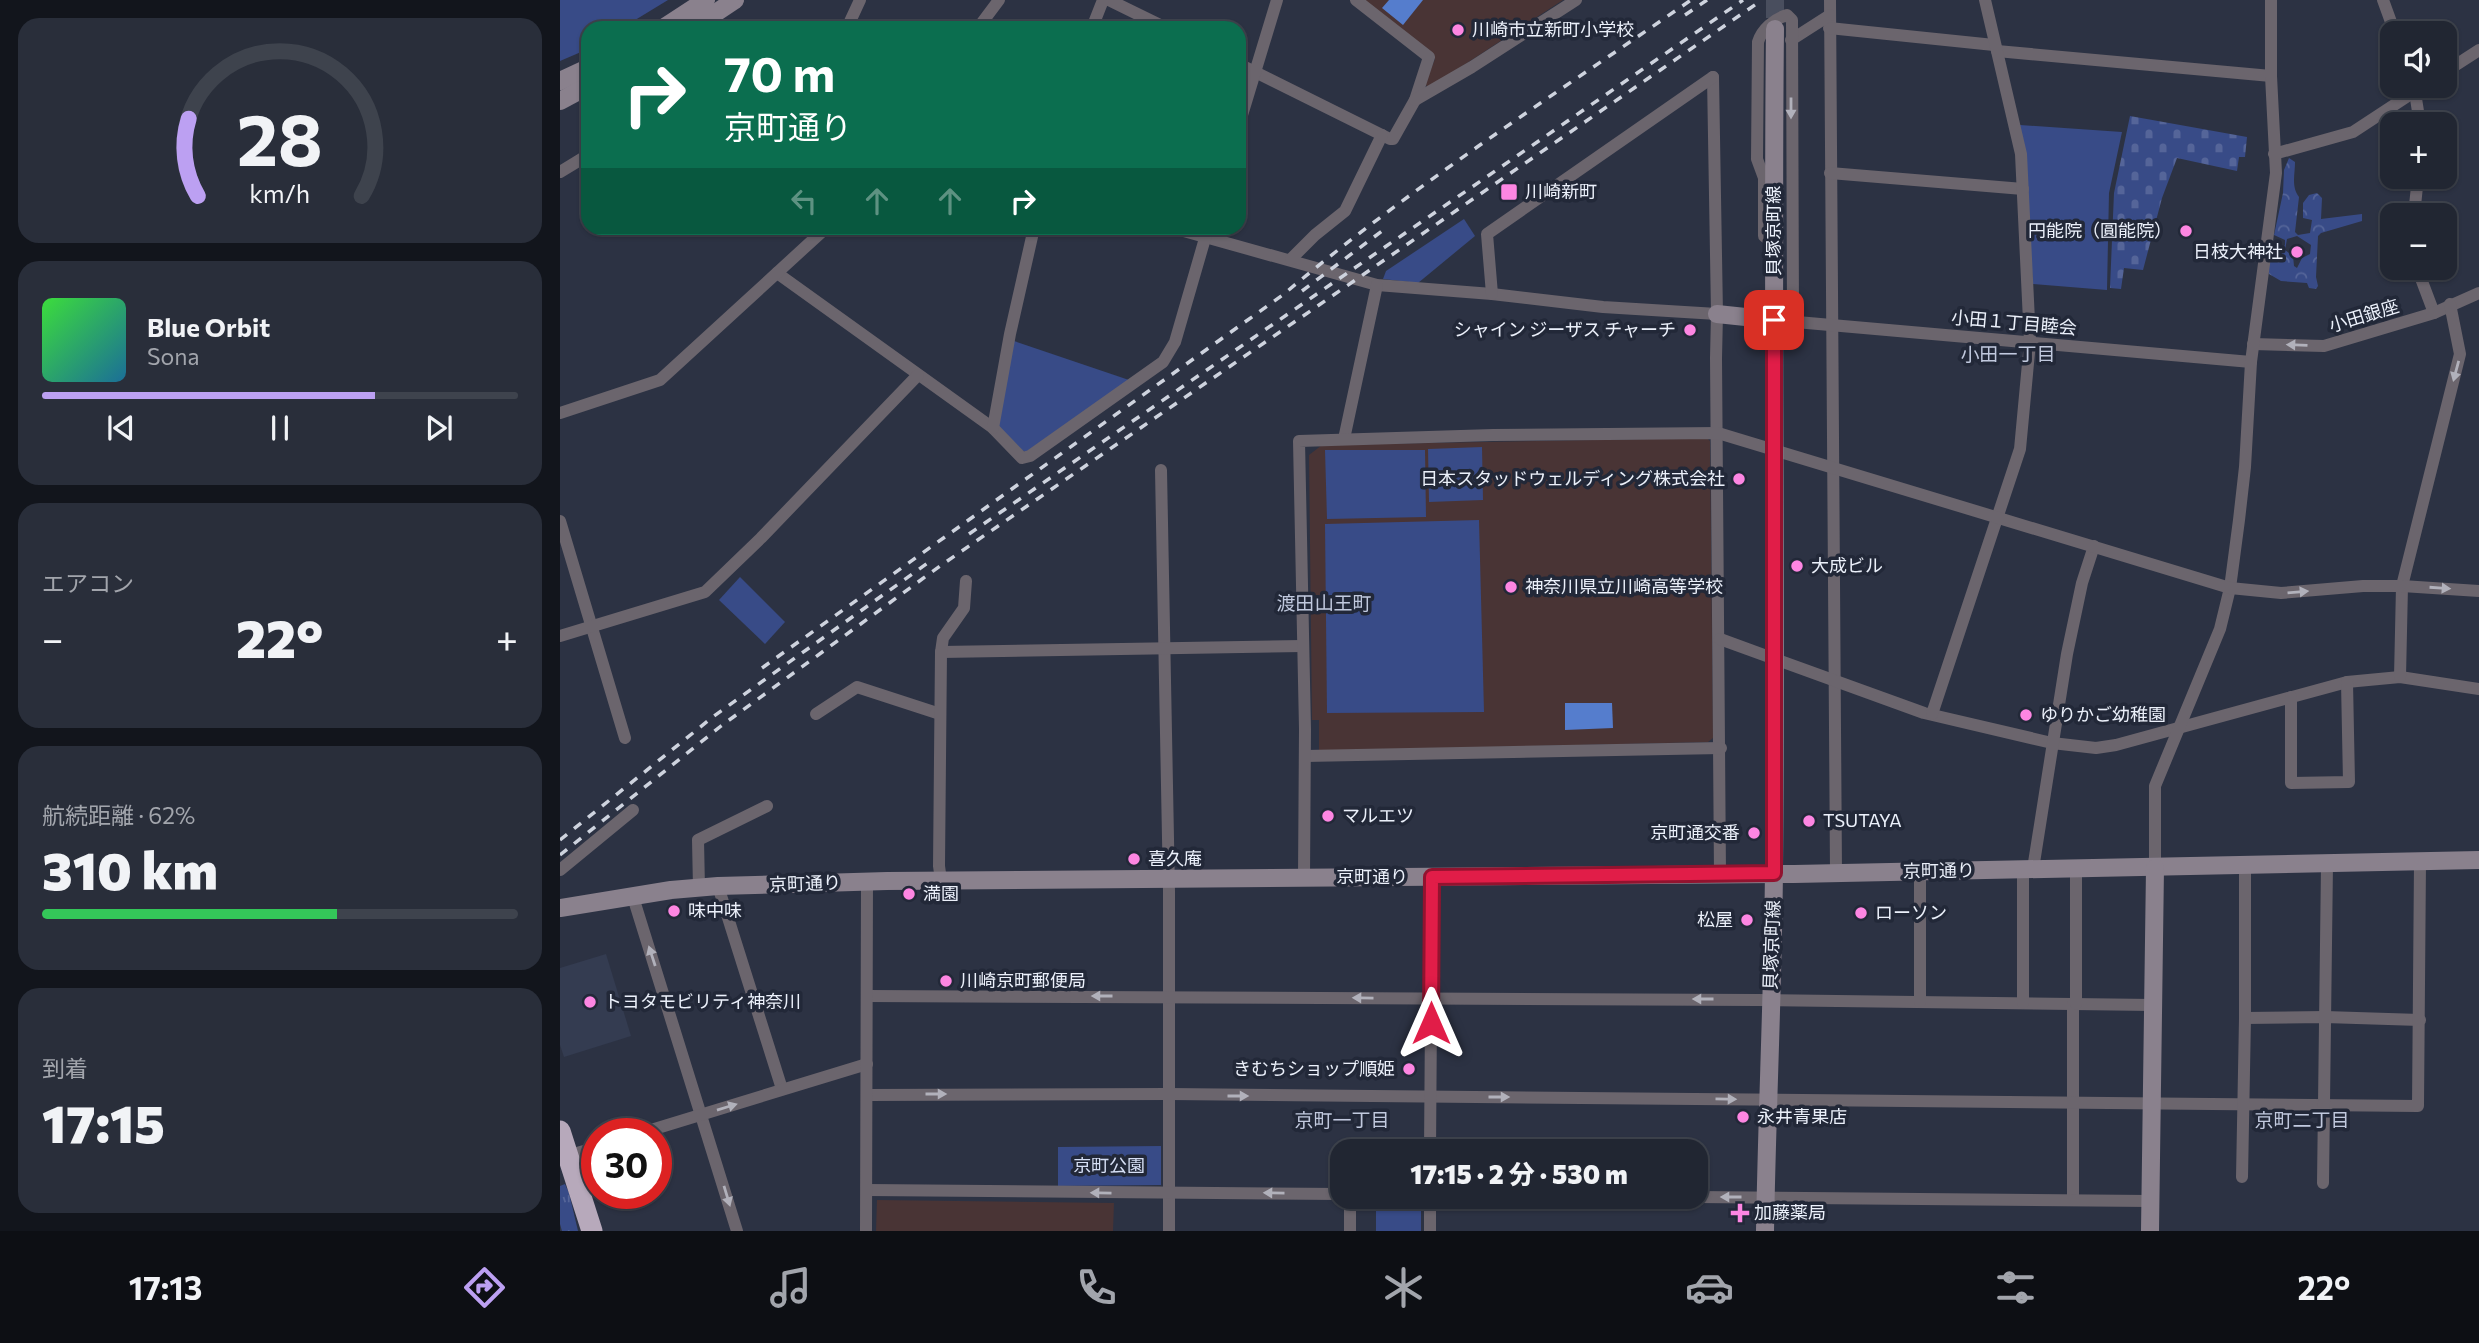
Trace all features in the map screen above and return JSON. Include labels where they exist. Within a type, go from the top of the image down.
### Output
[{"type":"highway","points":[[560,1131],[564,1157],[578,1185],[592,1231]]},
{"type":"highway","points":[[578,1185],[581,1231]]},
{"type":"street","points":[[682,21],[735,0]]},
{"type":"street","points":[[850,21],[860,0]]},
{"type":"street","points":[[983,21],[999,0]]},
{"type":"street","points":[[1095,21],[1103,0]]},
{"type":"street","points":[[1109,0],[1152,21]]},
{"type":"street","points":[[1246,102],[1276,0]]},
{"type":"street","points":[[1246,68],[1390,139],[1395,136],[1415,100],[1429,57],[1356,0]]},
{"type":"street","points":[[1415,100],[1576,0]]},
{"type":"street","points":[[1830,0],[1834,76],[1830,173],[1836,872]]},
{"type":"street","points":[[1931,714],[2020,449],[2030,342],[2021,154],[1985,0]]},
{"type":"street","points":[[2150,1231],[2155,786],[2220,629],[2230,588],[2245,467],[2251,362],[2274,184],[2271,0]]},
{"type":"street","points":[[2384,0],[2391,21]]},
{"type":"street","points":[[1773,243],[1764,236],[1764,178],[1757,159],[1758,41],[1760,33],[1766,27],[1787,15],[1792,20],[1793,320]]},
{"type":"street","points":[[1791,40],[1830,22],[1996,48],[2271,76]]},
{"type":"street","name":"貝塚京町線","points":[[1765,1231],[1774,873],[1775,29]]},
{"type":"street","points":[[2457,64],[2479,50]]},
{"type":"street","points":[[560,81],[581,71]]},
{"type":"street","points":[[1492,294],[1487,234],[1713,77],[1721,748],[1720,874]]},
{"type":"street","points":[[560,101],[581,90]]},
{"type":"street","points":[[2274,154],[2354,132],[2402,98]]},
{"type":"street","points":[[1291,260],[1315,235],[1345,211],[1382,135]]},
{"type":"street","points":[[560,172],[581,159]]},
{"type":"street","points":[[1830,173],[2023,189]]},
{"type":"street","points":[[560,413],[660,380],[818,235]]},
{"type":"street","points":[[993,428],[1010,334],[1032,235]]},
{"type":"street","points":[[777,273],[993,428],[1023,458],[1030,456],[1163,362],[1175,342],[1206,235]]},
{"type":"street","points":[[1216,235],[1377,285],[1774,320]]},
{"type":"street","points":[[2422,280],[2434,313]]},
{"type":"street","points":[[1344,439],[1377,285]]},
{"type":"street","name":"小田銀座","points":[[2253,344],[2324,346],[2434,313],[2479,293]]},
{"type":"street","points":[[2400,677],[2402,586],[2460,355],[2451,304]]},
{"type":"street","name":"小田１丁目睦会","points":[[1774,320],[2251,362]]},
{"type":"street","points":[[560,636],[705,592],[761,538],[918,375]]},
{"type":"street","points":[[1304,877],[1305,756],[1299,441],[1718,433],[2230,588],[2281,593],[2402,586],[2479,591]]},
{"type":"street","points":[[1161,470],[1169,879],[1169,1231]]},
{"type":"street","points":[[560,521],[625,738]]},
{"type":"street","points":[[2023,1003],[2028,870],[2067,653],[2082,583],[2094,547]]},
{"type":"street","points":[[941,880],[941,652],[943,638],[964,608],[967,581]]},
{"type":"street","points":[[1720,639],[1931,714],[2052,743],[2080,747],[2105,747],[2347,682],[2400,677],[2479,689]]},
{"type":"street","points":[[941,652],[1302,646]]},
{"type":"street","points":[[2291,697],[2291,783],[2348,782],[2347,682]]},
{"type":"street","points":[[816,714],[857,687],[940,714]]},
{"type":"street","points":[[1305,756],[1721,748]]},
{"type":"street","points":[[699,888],[698,840],[768,806]]},
{"type":"street","points":[[560,870],[633,810]]},
{"type":"street","name":"京町通り","points":[[560,908],[718,886],[941,880],[2028,870],[2479,860]]},
{"type":"street","points":[[867,1094],[1430,1096],[2418,1106],[2420,862]]},
{"type":"street","points":[[2323,1183],[2327,864]]},
{"type":"street","points":[[2242,1177],[2245,866]]},
{"type":"street","points":[[2073,1200],[2076,869]]},
{"type":"street","points":[[1920,871],[1920,1002]]},
{"type":"street","points":[[1430,1139],[1432,877]]},
{"type":"street","points":[[866,1231],[867,882]]},
{"type":"street","points":[[718,886],[782,1089]]},
{"type":"street","points":[[633,897],[703,1114],[737,1231]]},
{"type":"street","points":[[867,996],[1771,1000],[2153,1005]]},
{"type":"street","points":[[2245,1018],[2420,1020]]},
{"type":"street","points":[[672,1124],[867,1064]]},
{"type":"street","points":[[564,1157],[581,1152]]},
{"type":"street","points":[[867,1190],[1330,1194]]},
{"type":"street","points":[[1708,1197],[2150,1201]]},
{"type":"street","points":[[1350,1209],[1350,1231]]},
{"type":"street","points":[[1430,1209],[1430,1231]]},
{"type":"shaded area","name":"川崎市立新町小学校","points":[[1362,0],[1563,0],[1429,88],[1425,84],[1435,59]]},
{"type":"shaded area","points":[[1389,0],[1423,0],[1403,25],[1382,8]]},
{"type":"shaded area","name":"神奈川県立川崎高等学校","points":[[1707,438],[1710,441],[1713,738],[1708,742],[1319,751],[1319,720],[1312,720],[1309,455],[1322,445]]},
{"type":"shaded area","points":[[1565,703],[1612,703],[1613,728],[1565,730]]},
{"type":"shaded area","name":"トヨタモビリティ神奈川","points":[[606,954],[631,1036],[564,1057],[560,1045],[560,968]]},
{"type":"shaded area","points":[[877,1200],[1114,1203],[1113,1231],[876,1231]]},
{"type":"green space","points":[[560,0],[668,0],[634,21],[581,21],[581,52],[560,61]]},
{"type":"green space","points":[[2130,116],[2247,137],[2245,157],[2239,157],[2237,171],[2177,158],[2162,198],[2143,270],[2124,268],[2121,289],[2110,288],[2114,193]]},
{"type":"green space","points":[[2020,125],[2122,132],[2109,193],[2107,290],[2033,284]]},
{"type":"green space","points":[[2289,158],[2295,162],[2294,185],[2299,197],[2295,232],[2298,235],[2310,233],[2312,220],[2303,218],[2303,203],[2309,195],[2317,193],[2322,198],[2321,219],[2362,214],[2362,221],[2318,236],[2316,289],[2309,288],[2307,283],[2281,281],[2269,274],[2267,265],[2271,248],[2282,249],[2285,245],[2285,240],[2274,235],[2283,193],[2284,170]],"holes":[[[2297,236],[2311,245],[2310,254],[2302,258],[2297,268],[2294,266],[2293,256],[2285,250],[2287,239]]]},
{"type":"green space","points":[[1464,219],[1475,236],[1418,283],[1383,279],[1386,271]]},
{"type":"green space","points":[[1014,341],[1129,380],[1026,452],[1009,441],[998,423]]},
{"type":"green space","points":[[1482,447],[1483,500],[1429,502],[1428,449]]},
{"type":"green space","points":[[1325,450],[1425,450],[1426,517],[1327,519]]},
{"type":"green space","points":[[1479,520],[1484,712],[1327,713],[1325,524]]},
{"type":"green space","points":[[740,577],[785,622],[765,644],[719,600]]},
{"type":"green space","name":"京町公園","points":[[1161,1146],[1161,1185],[1058,1186],[1058,1147]]},
{"type":"green space","points":[[565,1184],[578,1231],[562,1231],[560,1224],[560,1186]]},
{"type":"green space","points":[[1376,1209],[1421,1209],[1421,1231],[1376,1231]]},
{"type":"tunnel","points":[[1775,0],[1775,29]]},
{"type":"railway","points":[[762,668],[1284,294],[1433,179],[1691,0]]},
{"type":"railway","points":[[1685,15],[1707,0]]},
{"type":"railway","points":[[969,534],[1743,0]]},
{"type":"railway","points":[[560,855],[721,726],[940,566],[1762,0]]},
{"type":"railway","points":[[1302,291],[1386,228]]},
{"type":"railway","points":[[560,840],[714,716],[929,562]]},
{"type":"place","name":"川崎市立新町小学校","points":[[1458,30]]},
{"type":"place","name":"川崎新町","points":[[1509,192]]},
{"type":"place","name":"円能院（圓能院）","points":[[2186,231]]},
{"type":"place","name":"日枝大神社","points":[[2297,252]]},
{"type":"place","name":"シャイン ジーザス チャーチ","points":[[1690,330]]},
{"type":"place","name":"日本スタッドウェルディング株式会社","points":[[1739,479]]},
{"type":"place","name":"大成ビル","points":[[1797,566]]},
{"type":"place","name":"神奈川県立川崎高等学校","points":[[1511,587]]},
{"type":"place","name":"ゆりかご幼稚園","points":[[2026,715]]},
{"type":"place","name":"マルエツ","points":[[1328,816]]},
{"type":"place","name":"TSUTAYA","points":[[1809,821]]},
{"type":"place","name":"京町通交番","points":[[1754,833]]},
{"type":"place","name":"喜久庵","points":[[1134,859]]},
{"type":"place","name":"満園","points":[[909,894]]},
{"type":"place","name":"味中味","points":[[674,911]]},
{"type":"place","name":"ローソン","points":[[1861,913]]},
{"type":"place","name":"松屋","points":[[1747,920]]},
{"type":"place","name":"川崎京町郵便局","points":[[946,981]]},
{"type":"place","name":"トヨタモビリティ神奈川","points":[[590,1002]]},
{"type":"place","name":"きむちショップ順姫","points":[[1409,1069]]},
{"type":"place","name":"永井青果店","points":[[1743,1117]]},
{"type":"place","name":"加藤薬局","points":[[1740,1213]]},
{"type":"district","name":"小田一丁目","points":[[2008,354]]},
{"type":"district","name":"渡田山王町","points":[[1324,603]]},
{"type":"district","name":"京町一丁目","points":[[1342,1120]]},
{"type":"district","name":"京町二丁目","points":[[2302,1120]]},
{"type":"route","points":[[1431,1023],[1432,877],[1774,873],[1774,320]]}]
